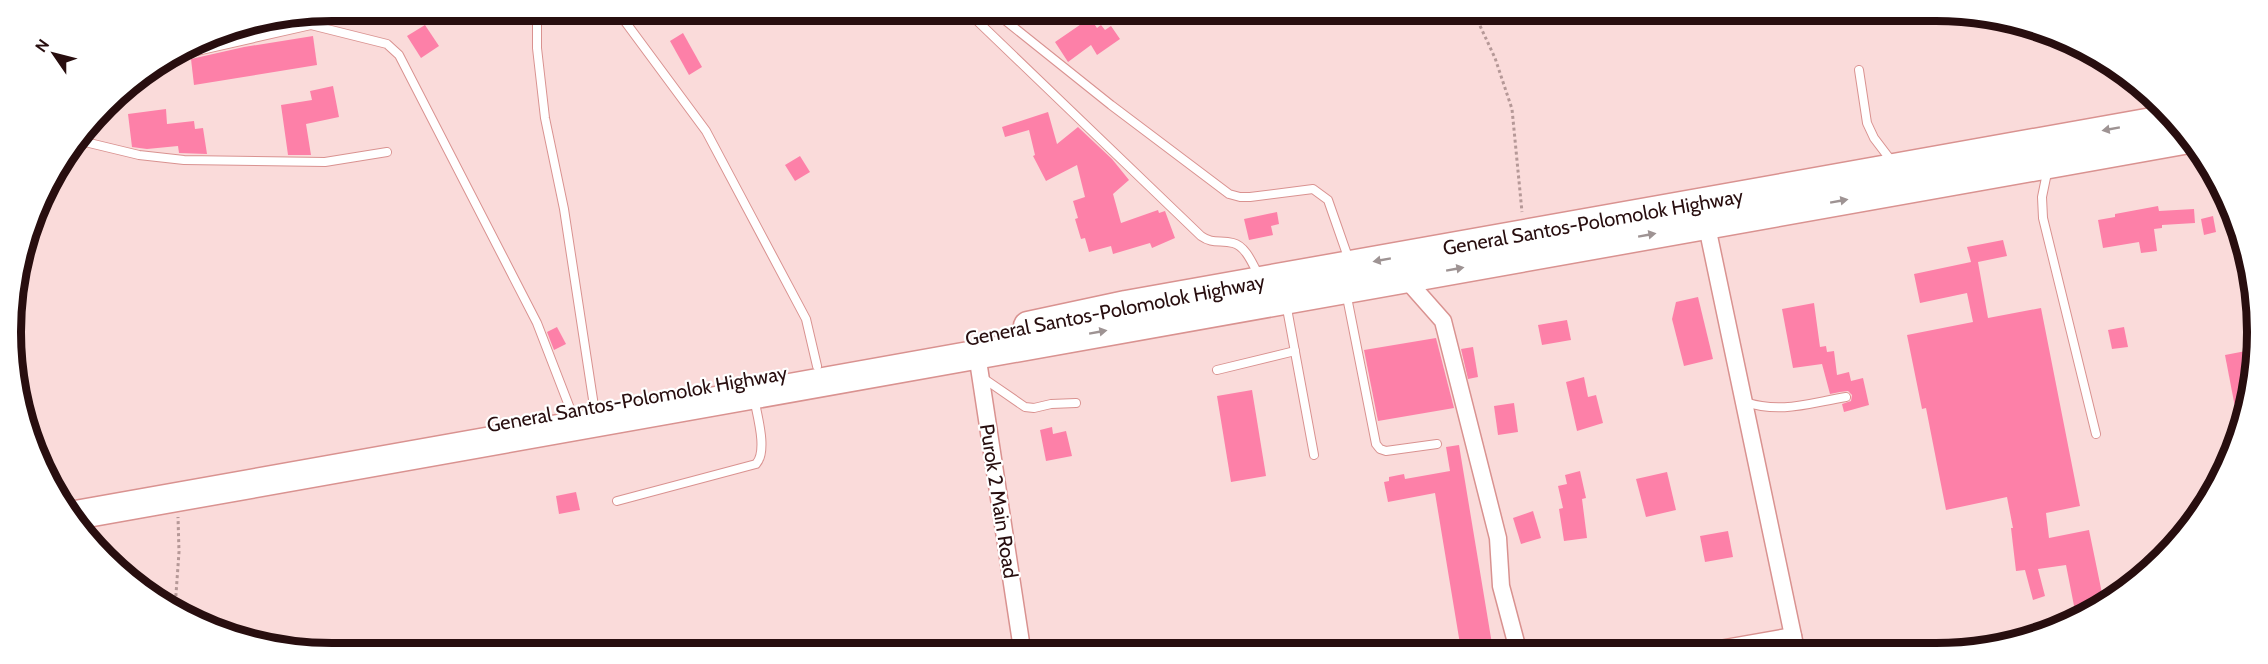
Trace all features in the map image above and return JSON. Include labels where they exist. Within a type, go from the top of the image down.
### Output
[{"type":"highway","name":"General Santos-Polomolok Highway","points":[[70,500],[956,341],[1126,305],[1263,281],[1351,280],[1524,234],[1705,214],[1896,167],[2163,120]]},
{"type":"highway","points":[[80,514],[754,394],[978,365],[1286,299],[1351,280],[1405,278],[1705,214],[2049,164],[2181,140]]},
{"type":"street","points":[[1705,214],[1795,643]]},
{"type":"street","points":[[1405,278],[1443,321],[1498,538],[1501,586],[1516,643]]},
{"type":"street","name":"Purok 2 Main Road","points":[[978,365],[1021,643]]},
{"type":"lane","points":[[537,21],[537,48],[545,118],[564,209],[583,409]]},
{"type":"lane","points":[[625,21],[706,132],[806,320],[817,366]]},
{"type":"lane","points":[[977,21],[1201,236],[1212,242],[1231,243],[1243,249],[1263,281]]},
{"type":"lane","points":[[1006,21],[1111,105],[1229,194],[1250,197],[1313,189],[1328,200],[1351,280],[1376,444],[1380,449],[1386,451],[1437,444]]},
{"type":"lane","points":[[208,47],[311,25],[387,44],[399,55],[583,409]]},
{"type":"lane","points":[[1859,70],[1867,123],[1874,138],[1896,167]]},
{"type":"lane","points":[[86,142],[140,155],[196,161],[325,162],[387,152]]},
{"type":"lane","points":[[2049,164],[2042,197],[2043,218],[2096,434]]},
{"type":"lane","points":[[1286,299],[1314,455]]},
{"type":"lane","points":[[1217,370],[1295,351]]},
{"type":"lane","points":[[978,365],[1025,407],[1076,403]]},
{"type":"lane","points":[[617,501],[756,464],[760,460],[762,450],[754,394]]},
{"type":"lane","points":[[1745,402],[1762,408],[1778,409],[1846,397]]},
{"type":"path","points":[[1478,21],[1495,58],[1512,110],[1524,234]]},
{"type":"path","points":[[176,601],[179,552],[177,498]]},
{"type":"building","points":[[1086,21],[1092,21],[1097,28],[1101,25],[1105,30],[1111,26],[1120,39],[1097,55],[1091,45],[1068,62],[1055,42]]},
{"type":"building","points":[[425,25],[439,46],[421,58],[407,36]]},
{"type":"building","points":[[683,33],[702,67],[689,75],[670,41]]},
{"type":"building","points":[[313,36],[317,65],[194,85],[191,59],[244,47]]},
{"type":"building","points":[[333,86],[339,117],[306,124],[311,155],[288,155],[281,105],[312,100],[310,91]]},
{"type":"building","points":[[166,109],[167,124],[194,121],[195,129],[203,128],[207,154],[179,153],[178,146],[147,149],[132,147],[128,114]]},
{"type":"building","points":[[1048,112],[1057,144],[1078,127],[1112,159],[1129,180],[1113,194],[1121,223],[1158,210],[1159,213],[1165,211],[1175,238],[1152,248],[1150,243],[1113,254],[1111,246],[1089,252],[1085,238],[1081,239],[1075,219],[1078,218],[1073,201],[1085,197],[1077,165],[1046,181],[1033,156],[1035,155],[1029,130],[1005,137],[1002,127]]},
{"type":"building","points":[[800,156],[810,172],[795,181],[785,165]]},
{"type":"building","points":[[2158,206],[2159,211],[2194,209],[2195,223],[2162,225],[2162,228],[2154,229],[2157,251],[2141,253],[2139,242],[2103,248],[2098,220],[2115,217],[2115,214]]},
{"type":"building","points":[[1277,212],[1279,224],[1271,226],[1273,235],[1249,240],[1244,219]]},
{"type":"building","points":[[2213,216],[2216,232],[2204,235],[2201,219]]},
{"type":"building","points":[[2003,240],[2007,256],[1978,262],[1988,318],[2041,308],[2080,506],[2046,513],[2049,538],[2089,530],[2102,595],[2075,610],[2066,565],[2038,569],[2045,596],[2033,600],[2025,570],[2016,571],[2011,528],[2013,528],[2007,497],[1946,510],[1926,408],[1922,409],[1907,335],[1973,322],[1967,293],[1920,303],[1914,274],[1971,262],[1967,247]]},
{"type":"building","points":[[1698,297],[1713,359],[1684,366],[1672,319],[1676,302]]},
{"type":"building","points":[[1814,303],[1820,347],[1826,346],[1827,352],[1834,351],[1837,375],[1849,372],[1851,381],[1863,378],[1869,405],[1844,412],[1842,404],[1851,401],[1852,395],[1848,391],[1830,394],[1822,364],[1793,368],[1782,309]]},
{"type":"building","points":[[1567,320],[1571,340],[1542,345],[1538,325]]},
{"type":"building","points":[[557,327],[566,344],[554,350],[547,332]]},
{"type":"building","points":[[2124,327],[2128,347],[2112,349],[2108,330]]},
{"type":"building","points":[[1436,338],[1454,408],[1378,421],[1364,350]]},
{"type":"building","points":[[1473,347],[1478,377],[1468,379],[1461,349]]},
{"type":"building","points":[[2246,351],[2241,393],[2236,412],[2225,355]]},
{"type":"building","points":[[1584,377],[1588,397],[1596,395],[1603,423],[1577,431],[1566,382]]},
{"type":"building","points":[[1252,390],[1266,476],[1231,482],[1217,396]]},
{"type":"building","points":[[1514,403],[1518,432],[1498,435],[1494,406]]},
{"type":"building","points":[[1052,427],[1053,434],[1066,431],[1072,456],[1046,461],[1040,430]]},
{"type":"building","points":[[1459,445],[1492,643],[1460,643],[1435,493],[1388,502],[1384,482],[1389,481],[1389,477],[1404,474],[1405,479],[1450,471],[1446,447]]},
{"type":"building","points":[[1580,471],[1586,498],[1582,499],[1587,538],[1564,541],[1559,509],[1563,508],[1558,486],[1567,484],[1565,475]]},
{"type":"building","points":[[1667,472],[1676,510],[1646,517],[1636,479]]},
{"type":"building","points":[[576,492],[580,510],[559,514],[556,496]]},
{"type":"building","points":[[1533,511],[1541,538],[1521,544],[1513,518]]},
{"type":"building","points":[[1728,531],[1733,557],[1705,562],[1700,536]]}]
